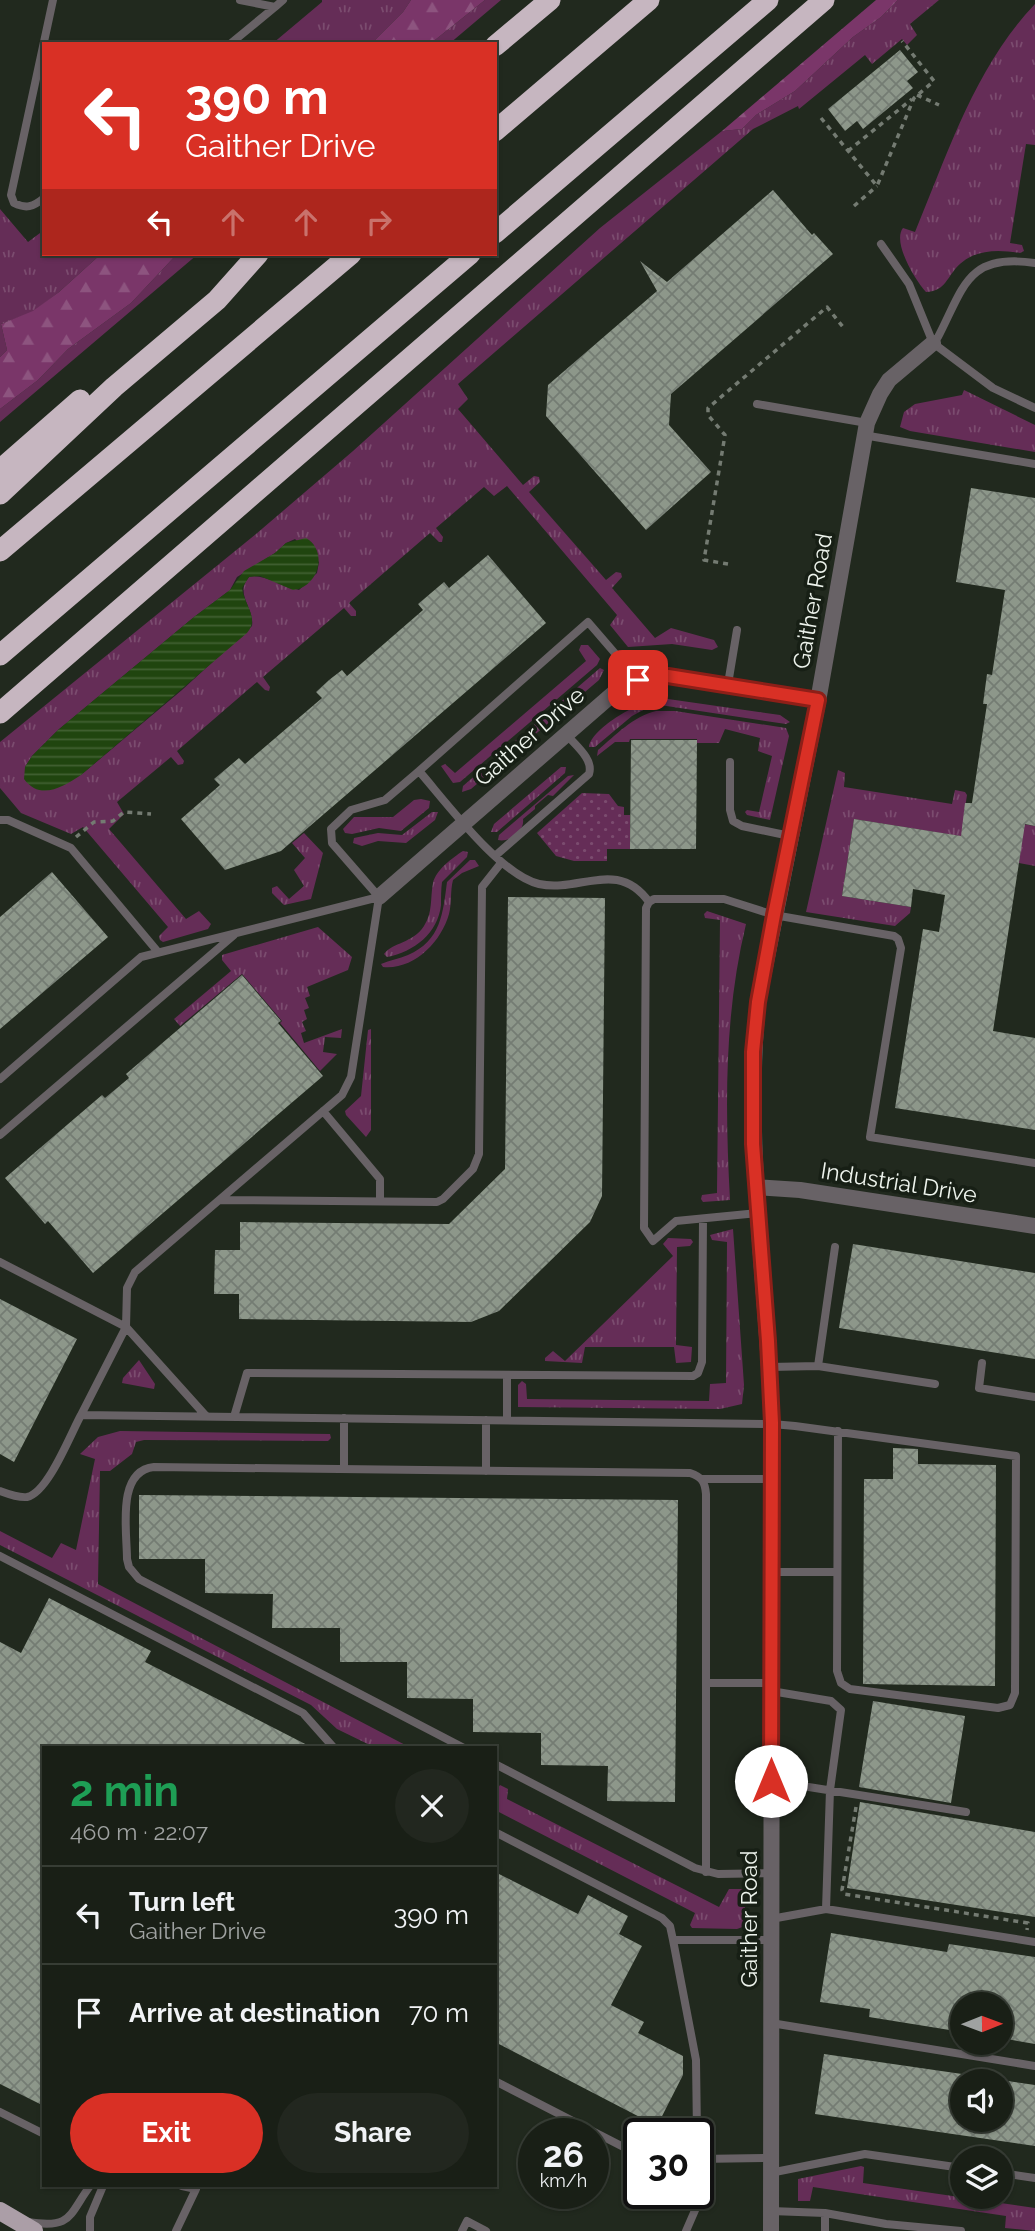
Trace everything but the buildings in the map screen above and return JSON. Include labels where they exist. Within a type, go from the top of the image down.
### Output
[{"type":"highway","points":[[497,44],[550,0]]},
{"type":"highway","points":[[497,129],[649,0]]},
{"type":"highway","points":[[497,231],[768,0]]},
{"type":"highway","points":[[0,713],[824,0]]},
{"type":"highway","points":[[0,470],[246,256]]},
{"type":"highway","points":[[0,494],[114,387],[217,300],[256,256]]},
{"type":"highway","points":[[0,551],[349,256]]},
{"type":"highway","points":[[0,654],[468,256]]},
{"type":"main road","points":[[7,2215],[34,2231]]},
{"type":"street","name":"Gaither Road","points":[[771,2231],[772,1423],[756,1187],[753,1052],[758,1002],[818,700],[865,429],[889,380],[933,343]]},
{"type":"street","name":"Gaither Drive","points":[[379,897],[622,687],[638,680],[668,676],[818,700]]},
{"type":"street","name":"Industrial Drive","points":[[756,1187],[800,1190],[1035,1226]]},
{"type":"lane","points":[[43,42],[53,0]]},
{"type":"lane","points":[[240,0],[275,7]]},
{"type":"lane","points":[[232,42],[283,0]]},
{"type":"lane","points":[[42,48],[11,185],[14,203],[23,208],[35,205],[42,200]]},
{"type":"lane","points":[[881,244],[909,284],[933,343],[993,388],[1035,408]]},
{"type":"lane","points":[[933,343],[962,286],[977,270],[991,263],[1007,260],[1035,263]]},
{"type":"lane","points":[[757,404],[1035,464]]},
{"type":"lane","points":[[0,1491],[27,1497],[38,1491],[46,1481],[126,1327],[127,1288],[132,1276],[348,1087],[352,1077],[379,897],[332,843],[331,828],[351,810],[385,800],[588,622],[638,680]]},
{"type":"lane","points":[[728,684],[737,631]]},
{"type":"lane","points":[[220,1200],[440,1201],[478,1162],[482,887],[498,860],[589,774],[590,762],[566,734]]},
{"type":"lane","points":[[730,762],[730,810],[733,821],[742,826],[790,836]]},
{"type":"lane","points":[[419,771],[498,860],[513,872],[539,884],[562,885],[603,878],[622,881],[639,891],[649,902]]},
{"type":"lane","points":[[0,820],[8,820],[66,845],[75,852],[158,952]]},
{"type":"lane","points":[[0,1079],[137,960],[158,952],[379,897]]},
{"type":"lane","points":[[758,1213],[676,1221],[653,1241],[644,1228],[646,908],[654,899],[724,899],[774,915],[890,934],[898,939],[901,948],[870,1137],[1035,1163]]},
{"type":"lane","points":[[0,1135],[236,933]]},
{"type":"lane","points":[[323,1111],[380,1180],[380,1201]]},
{"type":"lane","points":[[234,1417],[247,1373],[687,1377],[698,1373],[702,1362],[703,1219]]},
{"type":"lane","points":[[818,1366],[835,1247]]},
{"type":"lane","points":[[0,1262],[126,1327],[206,1416]]},
{"type":"lane","points":[[982,1363],[979,1388],[1035,1397]]},
{"type":"lane","points":[[770,1367],[818,1366],[935,1384]]},
{"type":"lane","points":[[507,1376],[507,1420]]},
{"type":"lane","points":[[81,1415],[772,1423],[1016,1456],[1015,1693],[1010,1705],[998,1708],[845,1687],[841,1683],[837,1671],[838,1432]]},
{"type":"lane","points":[[344,1418],[344,1469]]},
{"type":"lane","points":[[486,1420],[486,1471]]},
{"type":"lane","points":[[460,1746],[146,1583],[129,1567],[127,1559],[128,1491],[131,1480],[143,1469],[154,1467],[690,1473],[703,1479],[772,1479]]},
{"type":"lane","points":[[703,1479],[706,1494],[706,1872]]},
{"type":"lane","points":[[0,1556],[303,1713],[332,1746]]},
{"type":"lane","points":[[772,1572],[838,1572]]},
{"type":"lane","points":[[706,1684],[771,1687],[839,1705],[842,1714],[830,1790],[826,1909]]},
{"type":"lane","points":[[497,1765],[706,1872],[771,1873]]},
{"type":"lane","points":[[771,1781],[966,1812]]},
{"type":"lane","points":[[497,1833],[662,1918],[670,1926],[696,2060],[697,2118]]},
{"type":"lane","points":[[771,1919],[826,1909],[1030,1942]]},
{"type":"lane","points":[[673,1940],[771,1940]]},
{"type":"lane","points":[[771,2023],[1035,2066]]},
{"type":"lane","points":[[497,2082],[623,2147]]},
{"type":"lane","points":[[0,2112],[42,2133]]},
{"type":"lane","points":[[714,2161],[770,2166],[865,2154],[950,2166]]},
{"type":"lane","points":[[1013,2175],[1035,2178]]},
{"type":"lane","points":[[7,2215],[49,2224],[65,2221],[89,2187]]},
{"type":"lane","points":[[90,2231],[90,2217],[103,2187]]},
{"type":"lane","points":[[176,2231],[196,2189],[187,2187]]},
{"type":"lane","points":[[686,2231],[696,2209]]},
{"type":"lane","points":[[771,2211],[825,2213],[886,2224],[961,2231]]},
{"type":"lane","points":[[825,2213],[825,2231]]},
{"type":"lane","points":[[462,2231],[467,2221],[486,2231]]},
{"type":"path","points":[[848,151],[934,81],[902,41]]},
{"type":"path","points":[[915,97],[939,106]]},
{"type":"path","points":[[854,206],[877,186],[915,97]]},
{"type":"path","points":[[821,118],[877,186]]},
{"type":"path","points":[[729,564],[704,560],[725,435],[708,415],[708,408],[827,307],[843,327]]},
{"type":"path","points":[[66,845],[94,822],[113,821],[124,812],[151,814]]},
{"type":"path","points":[[858,1794],[842,1889],[844,1894],[1028,1923],[1030,1942]]},
{"type":"green space","points":[[411,0],[403,12],[373,42],[274,42],[322,2]]},
{"type":"green space","points":[[411,0],[485,0],[432,42],[373,42],[403,12]]},
{"type":"green space","points":[[485,0],[501,0],[451,42],[432,42]]},
{"type":"green space","points":[[876,0],[898,0],[795,91],[756,115],[742,129],[722,131]]},
{"type":"green space","points":[[898,0],[939,0],[910,24],[917,35],[907,45],[902,39],[872,64],[865,55],[799,109],[798,106],[753,129],[458,384],[468,399],[458,409],[523,485],[534,476],[539,477],[540,482],[529,492],[606,580],[616,572],[621,573],[622,577],[612,588],[655,638],[671,628],[714,640],[718,647],[712,650],[672,644],[628,647],[610,625],[617,615],[507,486],[494,496],[484,487],[436,528],[443,537],[442,542],[430,533],[349,603],[356,611],[356,616],[351,616],[344,608],[263,677],[270,687],[269,691],[257,682],[177,751],[184,761],[183,764],[178,765],[171,757],[117,802],[124,814],[109,829],[186,919],[199,911],[211,924],[208,929],[163,942],[159,936],[168,927],[83,827],[71,834],[21,813],[0,788],[0,742],[256,534],[353,451],[600,228],[722,131],[742,129],[756,115],[795,91],[853,37],[881,17]],"holes":[[[295,539],[319,562],[317,573],[299,590],[266,578],[249,577],[245,583],[244,595],[251,613],[252,626],[182,690],[81,775],[25,767],[58,730],[230,590],[237,577]]]},
{"type":"green space","points":[[1035,4],[1035,145],[1026,144],[1010,243],[1022,245],[1024,251],[986,252],[970,257],[956,268],[941,287],[926,292],[906,261],[900,234],[903,228],[915,232],[979,83],[1014,29]]},
{"type":"green space","points":[[0,209],[28,242],[42,232],[42,256],[99,256],[33,312],[1,324],[7,350],[0,357]]},
{"type":"green space","points":[[99,256],[175,256],[131,303],[68,349],[38,380],[0,409],[0,357],[7,350],[1,324],[33,311]]},
{"type":"green space","points":[[175,256],[196,256],[0,422],[0,409],[38,380],[68,349],[131,303]]},
{"type":"green space","points":[[964,390],[1035,425],[1035,452],[910,431],[900,427],[904,412],[915,404],[962,395]]},
{"type":"green space","points":[[581,645],[588,645],[600,659],[597,665],[460,782],[453,783],[441,766],[445,764],[455,773],[586,661],[579,650]]},
{"type":"green space","points":[[600,668],[604,670],[599,680],[471,789],[462,792],[463,786]]},
{"type":"green space","points":[[661,698],[780,715],[790,722],[786,724],[660,705],[632,716],[595,747],[589,747],[592,739],[608,723],[642,704]]},
{"type":"green space","points":[[656,711],[675,711],[786,728],[789,736],[770,820],[747,815],[745,812],[759,812],[772,756],[758,751],[760,738],[725,729],[719,743],[697,743],[697,739],[630,739],[629,742],[615,742],[597,756],[598,750],[625,727]]},
{"type":"green space","points":[[561,767],[566,767],[565,773],[497,832],[491,832],[494,824]]},
{"type":"green space","points":[[838,770],[845,773],[844,787],[952,804],[955,790],[965,792],[967,795],[964,815],[1035,826],[1035,866],[1019,863],[1021,846],[854,819],[842,896],[911,907],[910,913],[895,926],[806,912]]},
{"type":"green space","points":[[574,775],[553,796],[548,795],[535,806],[523,819],[521,828],[515,835],[507,840],[498,840],[499,835],[568,776]]},
{"type":"green space","points":[[582,793],[609,794],[618,806],[624,807],[624,815],[630,815],[630,849],[607,849],[607,861],[574,861],[556,856],[537,833]]},
{"type":"green space","points":[[414,800],[430,801],[429,808],[401,831],[379,828],[352,834],[345,833],[343,829],[354,817],[393,817]]},
{"type":"green space","points":[[432,812],[438,812],[435,820],[406,843],[378,841],[362,846],[353,843],[354,838],[378,833],[402,835]]},
{"type":"green space","points":[[304,833],[323,853],[311,899],[284,905],[272,893],[272,888],[277,886],[289,899],[304,886],[294,870],[305,858],[292,843]]},
{"type":"green space","points":[[463,851],[468,852],[467,857],[442,882],[439,915],[430,932],[415,946],[387,957],[384,954],[388,950],[414,936],[424,926],[437,874]]},
{"type":"green space","points":[[470,860],[475,860],[479,866],[453,880],[449,914],[433,944],[405,964],[383,967],[381,964],[419,949],[434,934],[442,915],[447,882]]},
{"type":"green space","points":[[707,911],[746,924],[734,992],[728,1061],[730,1200],[703,1202],[702,1195],[717,1193],[720,920],[705,918]]},
{"type":"green space","points":[[318,927],[352,957],[348,970],[307,987],[310,996],[305,998],[309,1008],[304,1010],[307,1019],[302,1022],[306,1031],[301,1033],[304,1043],[342,1029],[341,1038],[325,1037],[323,1052],[337,1054],[320,1071],[242,974],[180,1026],[174,1019],[231,971],[222,960],[222,955]]},
{"type":"green space","points":[[371,1029],[371,1130],[366,1137],[345,1111],[361,1096],[368,1030]]},
{"type":"green space","points":[[733,1229],[744,1385],[742,1404],[720,1409],[518,1407],[518,1385],[522,1381],[526,1384],[527,1399],[709,1401],[710,1384],[726,1383],[727,1242],[712,1240],[710,1235]]},
{"type":"green space","points":[[668,1238],[691,1239],[693,1242],[690,1246],[677,1247],[676,1345],[692,1347],[691,1362],[676,1363],[674,1347],[585,1347],[582,1363],[545,1361],[553,1351],[565,1361],[673,1256],[663,1244]]},
{"type":"green space","points":[[139,1360],[155,1384],[154,1389],[122,1383],[123,1378]]},
{"type":"green space","points":[[120,1431],[330,1434],[328,1441],[136,1442],[132,1454],[110,1471],[100,1471],[98,1584],[407,1746],[372,1746],[337,1729],[311,1705],[0,1545],[0,1531],[52,1558],[61,1543],[76,1550],[95,1459],[80,1454],[98,1437]]},
{"type":"green space","points":[[500,1785],[508,1789],[507,1799],[719,1907],[729,1889],[745,1889],[745,1926],[737,1929],[692,1928],[690,1925],[695,1913],[497,1811],[497,1789]]},
{"type":"green space","points":[[861,2166],[864,2167],[863,2183],[950,2196],[950,2208],[813,2187],[810,2201],[798,2201],[798,2179]]},
{"type":"green space","points":[[1013,2205],[1035,2208],[1035,2231],[1005,2228],[1006,2216],[959,2209],[1013,2209]]},
{"type":"shaded area","points":[[306,538],[313,544],[319,560],[318,568],[309,583],[293,590],[260,576],[249,577],[242,588],[252,617],[247,633],[81,775],[52,790],[44,791],[30,786],[24,779],[25,767],[58,730],[230,590],[244,571],[275,553],[286,543]]},
{"type":"route","points":[[638,680],[668,676],[818,700],[774,915],[758,1002],[753,1052],[753,1144],[772,1423],[771,1781]]}]
